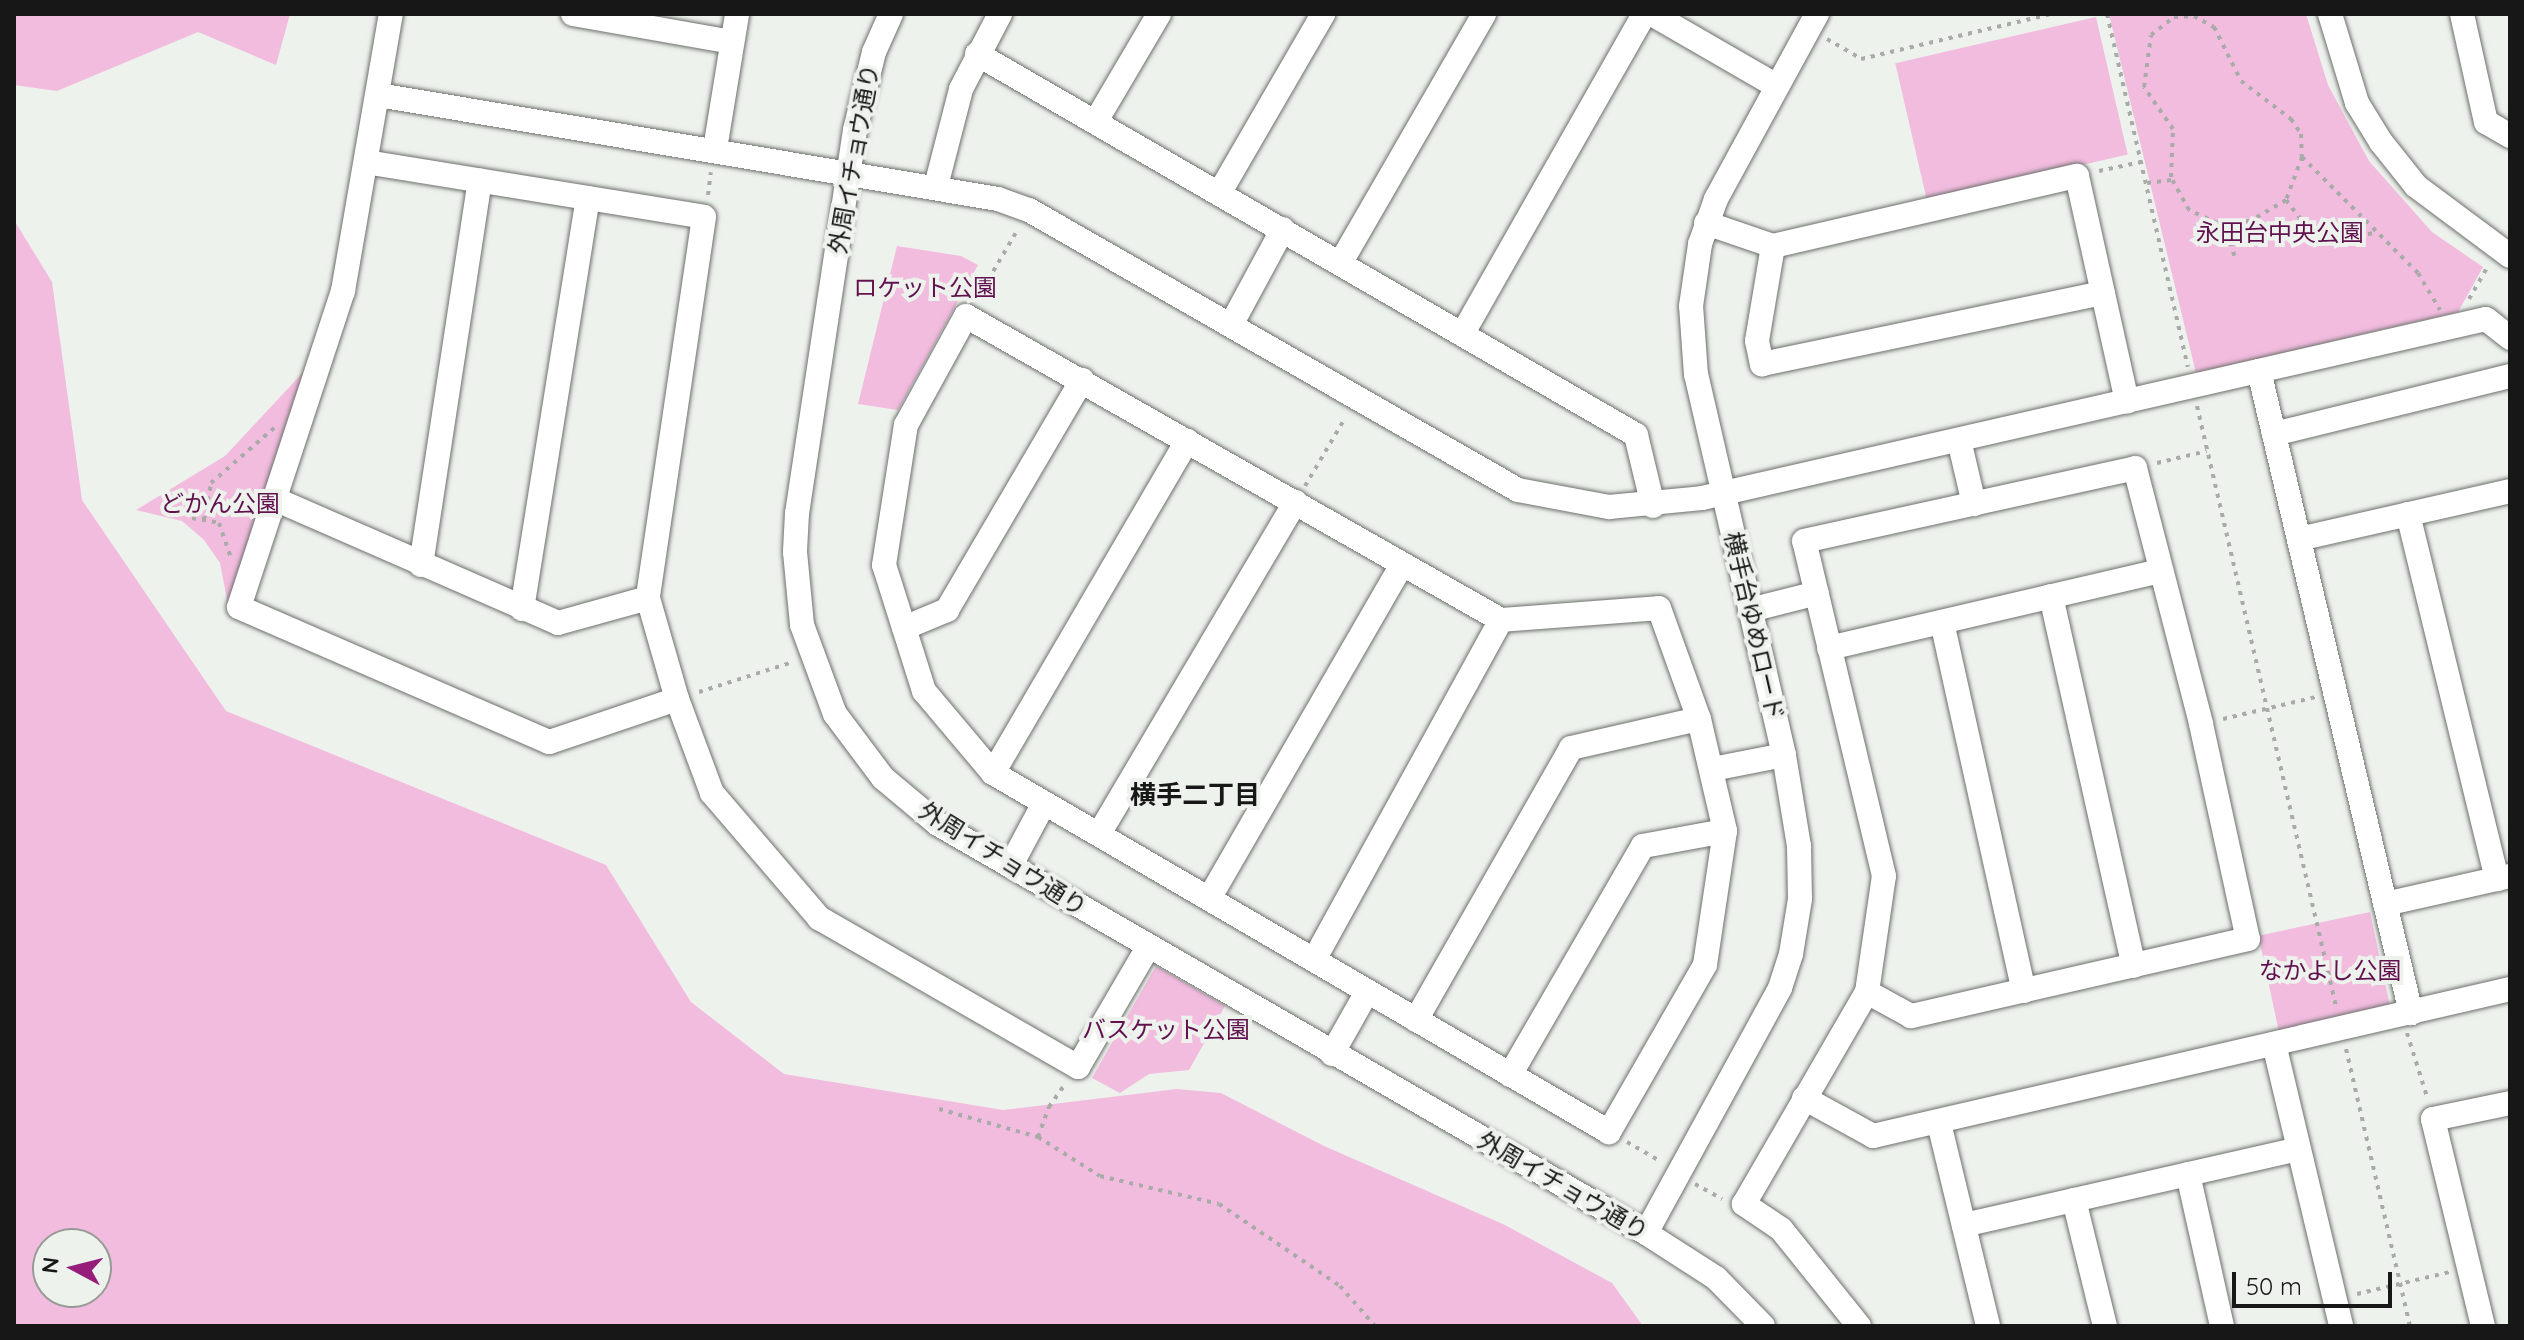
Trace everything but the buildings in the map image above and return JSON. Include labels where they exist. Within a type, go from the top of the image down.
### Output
[{"type":"street","points":[[391,14],[343,291],[277,500],[239,607],[549,742],[677,699]]},
{"type":"street","points":[[573,14],[623,18],[732,42]]},
{"type":"street","points":[[715,149],[737,14]]},
{"type":"street","name":"外周イチョウ通り","points":[[891,14],[862,96],[797,513],[798,592],[811,656],[835,714],[883,778],[938,824],[1646,1233],[1716,1278],[1763,1326]]},
{"type":"street","points":[[936,186],[950,121],[977,54],[1000,14]]},
{"type":"street","points":[[1096,121],[1159,14]]},
{"type":"street","points":[[1220,192],[1323,14]]},
{"type":"street","points":[[1341,262],[1484,14]]},
{"type":"street","points":[[1463,333],[1644,14]]},
{"type":"street","points":[[1652,14],[1775,85]]},
{"type":"street","points":[[2330,14],[2357,103],[2381,142],[2425,194],[2501,258]]},
{"type":"street","points":[[2462,14],[2486,122],[2510,136]]},
{"type":"street","name":"横手台ゆめロード","points":[[1646,1233],[1780,988],[1791,954],[1800,899],[1799,846],[1784,755],[1723,493],[1692,340],[1694,272],[1706,223],[1775,85],[1813,21]]},
{"type":"street","points":[[977,54],[1636,435],[1653,506]]},
{"type":"street","points":[[378,95],[978,192],[1029,210],[1518,490],[1609,507],[1653,506],[1723,493],[2486,319],[2510,338]]},
{"type":"street","points":[[366,162],[704,217],[648,598],[677,699],[712,793],[819,918],[1078,1067],[1148,947]]},
{"type":"street","points":[[1706,223],[1773,246],[2077,176],[2127,402]]},
{"type":"street","points":[[421,565],[480,181]]},
{"type":"street","points":[[522,609],[588,198]]},
{"type":"street","points":[[1231,325],[1283,229]]},
{"type":"street","points":[[1773,246],[1757,341],[1762,364],[2103,293]]},
{"type":"street","points":[[966,316],[1082,380],[1501,620],[1659,608],[1699,719],[1725,831],[1705,965],[1609,1132],[1210,897],[1043,805],[993,773],[924,691],[884,565],[906,425],[966,316]]},
{"type":"street","points":[[2259,371],[2385,904],[2406,1014]]},
{"type":"street","points":[[2274,434],[2510,376]]},
{"type":"street","points":[[904,628],[947,610],[1082,380]]},
{"type":"street","points":[[1959,440],[1974,504]]},
{"type":"street","points":[[993,773],[1187,441]]},
{"type":"street","points":[[1859,1326],[1781,1229],[1744,1204],[1867,992],[1884,876],[1804,541],[2135,468],[2201,724],[2248,939],[1911,1016],[1867,992]]},
{"type":"street","points":[[2299,539],[2510,491]]},
{"type":"street","points":[[277,500],[558,623],[648,598]]},
{"type":"street","points":[[1099,834],[1295,502]]},
{"type":"street","points":[[2385,904],[2504,878],[2408,514]]},
{"type":"street","points":[[1210,897],[1402,564]]},
{"type":"street","points":[[1829,648],[2161,571]]},
{"type":"street","points":[[1750,610],[1817,593]]},
{"type":"street","points":[[2051,596],[2134,966]]},
{"type":"street","points":[[1314,960],[1501,620]]},
{"type":"street","points":[[1942,622],[2024,991]]},
{"type":"street","points":[[1416,1020],[1571,748],[1699,719]]},
{"type":"street","points":[[1713,769],[1784,755]]},
{"type":"street","points":[[1011,865],[1043,805]]},
{"type":"street","points":[[1510,1075],[1643,846],[1725,831]]},
{"type":"street","points":[[1804,1098],[1873,1136],[2510,989]]},
{"type":"street","points":[[1332,1054],[1367,992]]},
{"type":"street","points":[[2274,1044],[2341,1326]]},
{"type":"street","points":[[2483,1326],[2433,1119],[2510,1103]]},
{"type":"street","points":[[1939,1123],[1988,1326]]},
{"type":"street","points":[[1964,1225],[2298,1149]]},
{"type":"street","points":[[2188,1174],[2222,1326]]},
{"type":"street","points":[[2074,1200],[2105,1326]]},
{"type":"path","points":[[1813,21],[1861,59],[2052,14]]},
{"type":"path","points":[[2107,14],[2410,1326]]},
{"type":"path","points":[[2194,16],[2214,27],[2241,81],[2296,127],[2302,157],[2286,200],[2250,221],[2225,223],[2189,210],[2172,180],[2175,138],[2150,101],[2144,71],[2151,35],[2174,17],[2194,16]]},
{"type":"path","points":[[704,217],[715,149]]},
{"type":"path","points":[[2302,157],[2374,233],[2418,273],[2438,302],[2449,326],[2501,258]]},
{"type":"path","points":[[2077,176],[2141,162]]},
{"type":"path","points":[[2146,183],[2172,180]]},
{"type":"path","points":[[2286,200],[2319,243],[2374,233]]},
{"type":"path","points":[[2225,223],[2235,258]]},
{"type":"path","points":[[989,278],[1020,226]]},
{"type":"path","points":[[204,520],[207,491],[219,473],[290,414],[302,418]]},
{"type":"path","points":[[1308,479],[1345,418]]},
{"type":"path","points":[[2135,468],[2207,451]]},
{"type":"path","points":[[192,518],[222,527],[228,559],[253,568]]},
{"type":"path","points":[[677,699],[811,656]]},
{"type":"path","points":[[2201,724],[2336,693]]},
{"type":"path","points":[[2406,1014],[2433,1119]]},
{"type":"path","points":[[1038,1137],[1049,1107],[1078,1067]]},
{"type":"path","points":[[939,1109],[1038,1137],[1100,1176],[1219,1204],[1244,1218],[1287,1254],[1340,1286],[1375,1326]]},
{"type":"path","points":[[1609,1132],[1663,1163]]},
{"type":"path","points":[[1686,1180],[1744,1204]]},
{"type":"path","points":[[2335,1299],[2469,1268]]},
{"type":"green space","points":[[14,14],[290,14],[276,65],[198,32],[57,91],[14,85]]},
{"type":"green space","name":"永田台中央公園","points":[[2109,14],[2306,14],[2328,85],[2369,161],[2432,232],[2483,267],[2458,312],[2196,373]]},
{"type":"green space","points":[[2096,17],[2128,154],[1927,201],[1895,63]]},
{"type":"green space","points":[[14,220],[52,282],[82,500],[226,711],[606,865],[691,1002],[784,1074],[1003,1110],[1177,1089],[1221,1093],[1324,1146],[1505,1225],[1612,1283],[1643,1326],[14,1326]]},
{"type":"green space","name":"ロケット公園","points":[[897,246],[961,256],[978,265],[898,410],[858,404]]},
{"type":"green space","name":"どかん公園","points":[[307,368],[228,605],[220,563],[204,540],[182,521],[136,510],[225,456]]},
{"type":"green space","name":"なかよし公園","points":[[2370,912],[2390,1007],[2279,1031],[2258,936]]},
{"type":"green space","name":"バスケット公園","points":[[1156,966],[1225,1006],[1189,1070],[1149,1074],[1120,1093],[1092,1078]]},
{"type":"district","name":"横手二丁目","points":[[1195,795]]}]
